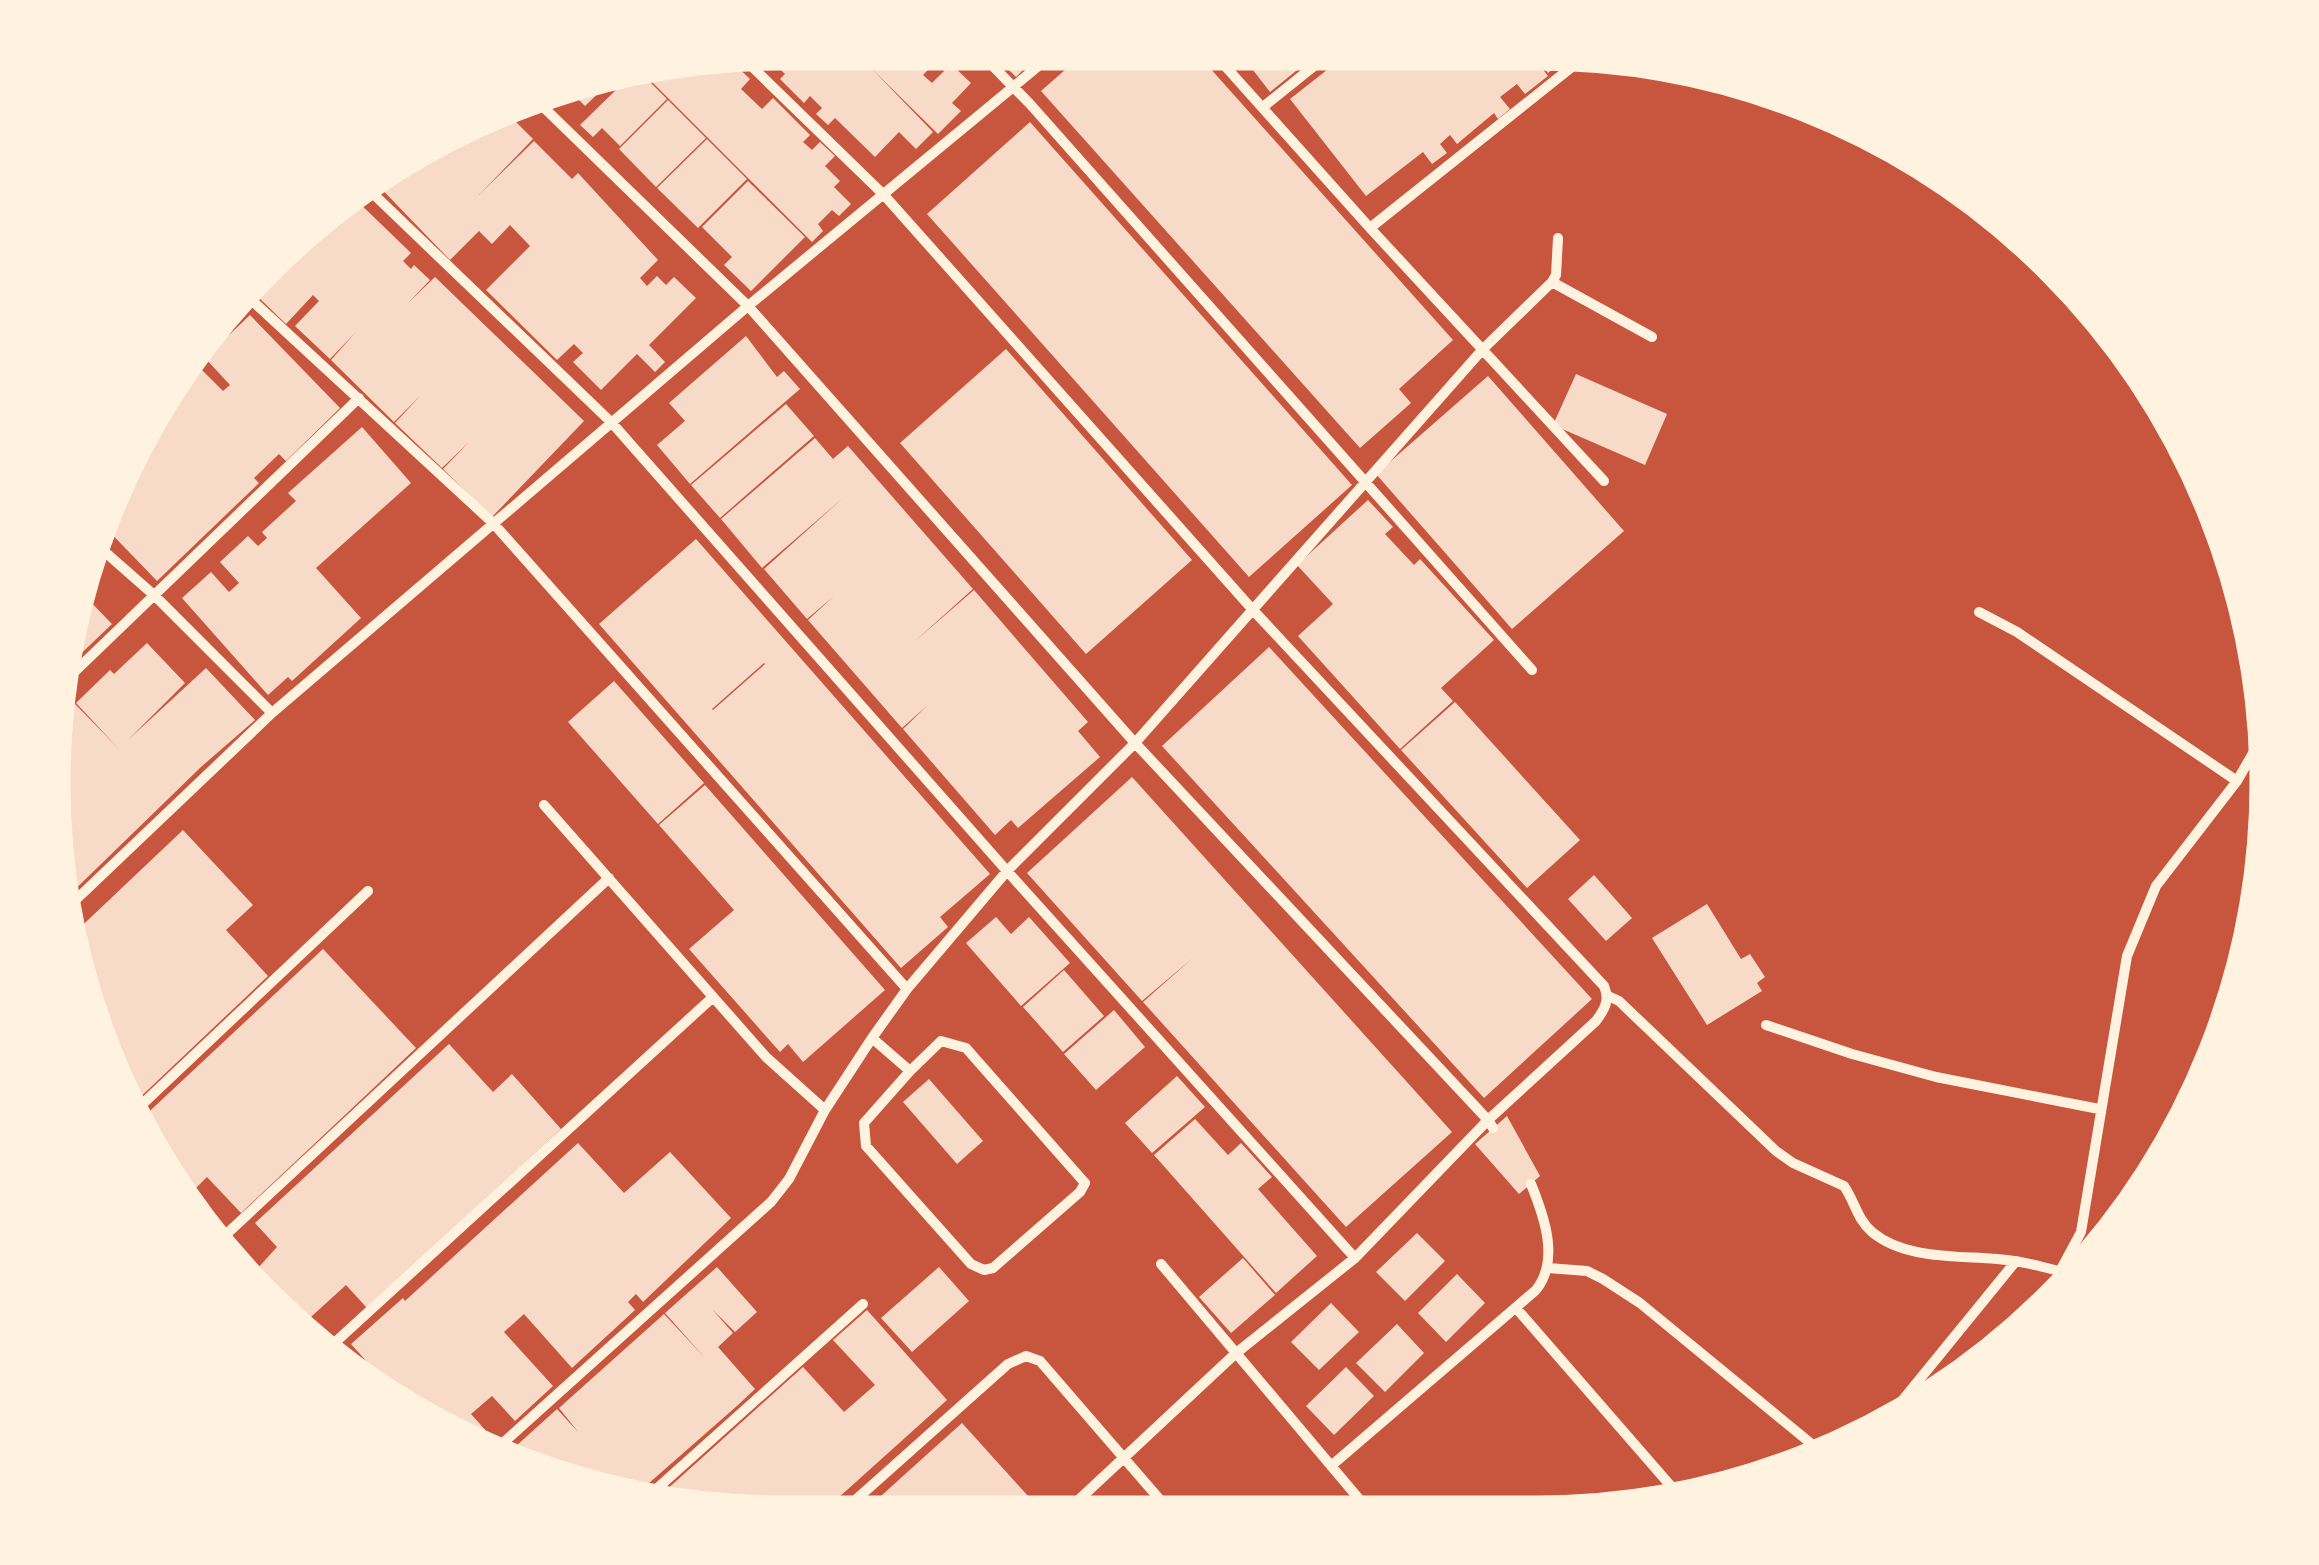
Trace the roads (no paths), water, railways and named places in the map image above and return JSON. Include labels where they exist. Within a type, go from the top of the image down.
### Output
[{"type":"street","points":[[995,68],[1532,670]]},
{"type":"street","points":[[77,898],[272,714],[748,306],[1036,68]]},
{"type":"street","points":[[1227,68],[1604,482]]},
{"type":"street","points":[[1262,108],[1312,68]]},
{"type":"street","points":[[754,69],[884,195],[1252,609],[1604,986],[1608,996],[1596,1021],[1355,1258],[1236,1354],[1081,1498]]},
{"type":"street","points":[[1370,228],[1570,69]]},
{"type":"street","points":[[545,108],[748,306],[1135,743],[1490,1124]]},
{"type":"street","points":[[375,195],[612,423],[1006,871],[1355,1258]]},
{"type":"street","points":[[506,1442],[771,1202],[789,1179],[825,1110],[907,990],[1006,871],[1135,743],[1483,350],[1552,282],[1558,238]]},
{"type":"street","points":[[1552,282],[1652,337]]},
{"type":"street","points":[[254,302],[493,524],[907,990]]},
{"type":"street","points":[[77,670],[359,398]]},
{"type":"street","points":[[105,552],[155,596],[272,714]]},
{"type":"street","points":[[1979,612],[2018,632],[2237,781]]},
{"type":"street","points":[[2062,1266],[2080,1232],[2127,956],[2140,919],[2156,886],[2237,781],[2251,757]]},
{"type":"street","points":[[544,805],[766,1058],[825,1110]]},
{"type":"street","points":[[228,1233],[609,878]]},
{"type":"street","points":[[143,1103],[368,892]]},
{"type":"street","points":[[1608,996],[1619,1002],[1776,1150],[1793,1163],[1844,1186],[1858,1217],[1874,1234],[1922,1253],[2016,1261],[2058,1271]]},
{"type":"street","points":[[336,1341],[712,998]]},
{"type":"street","points":[[1766,1025],[1936,1077],[2099,1110]]},
{"type":"street","points":[[872,1038],[910,1071]]},
{"type":"street","points":[[941,1042],[966,1048],[1085,1183],[1080,1192],[993,1268],[984,1270],[971,1264],[866,1146],[864,1123],[910,1071],[941,1042]]},
{"type":"street","points":[[1331,1466],[1536,1290],[1548,1268],[1546,1229],[1531,1184]]},
{"type":"street","points":[[1910,1392],[2016,1261]]},
{"type":"street","points":[[1161,1264],[1358,1498]]},
{"type":"street","points":[[1548,1268],[1587,1271],[1603,1278],[1640,1303],[1810,1443]]},
{"type":"street","points":[[658,1486],[864,1304]]},
{"type":"street","points":[[1516,1308],[1670,1485]]},
{"type":"street","points":[[858,1498],[1008,1364],[1026,1356],[1040,1360],[1159,1498]]}]
